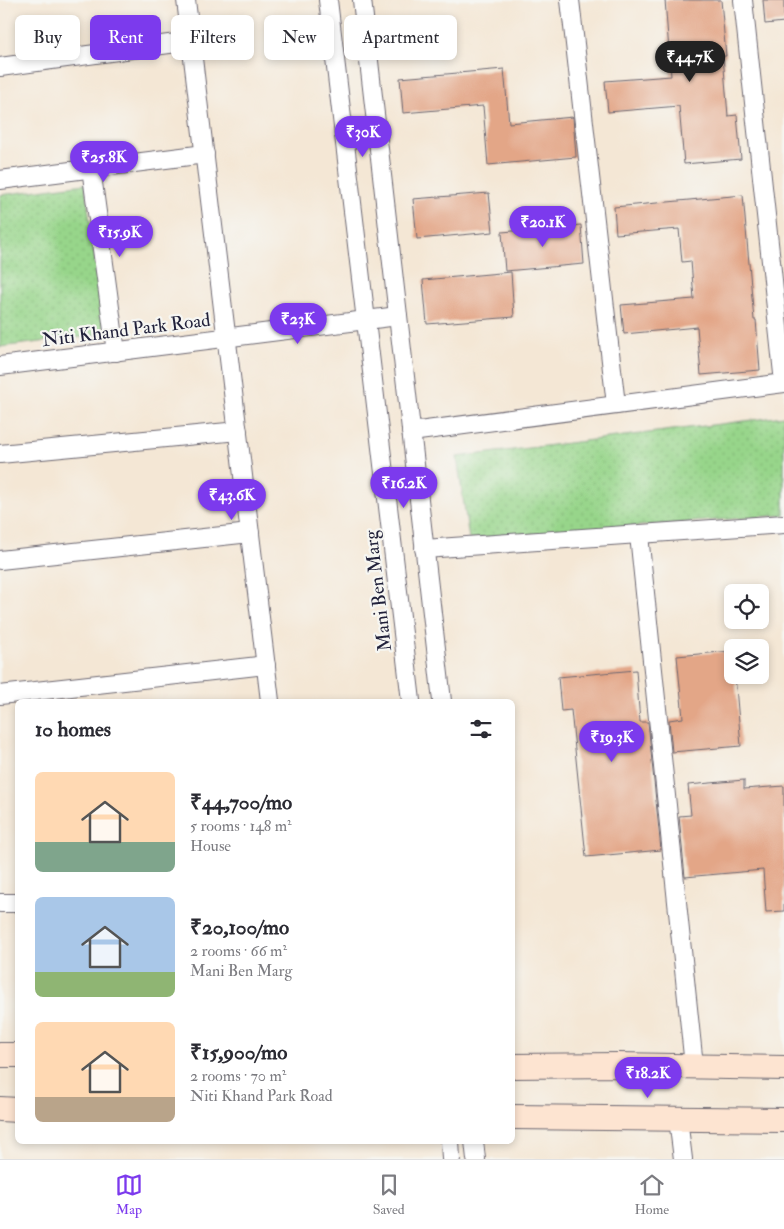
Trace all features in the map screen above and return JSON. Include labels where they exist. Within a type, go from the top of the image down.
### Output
[{"type":"street","name":"Niti Khand Park Road","points":[[186,0],[188,15]]},
{"type":"street","name":"Mani Ben Marg","points":[[328,0],[411,699]]},
{"type":"street","points":[[362,0],[442,699]]},
{"type":"street","points":[[570,0],[616,405]]},
{"type":"street","points":[[411,432],[784,383],[743,0]]},
{"type":"street","points":[[0,67],[171,44]]},
{"type":"street","name":"Niti Khand Park Road","points":[[0,366],[227,338],[193,60]]},
{"type":"street","points":[[0,180],[205,154]]},
{"type":"street","points":[[91,168],[116,352]]},
{"type":"street","points":[[270,699],[227,338],[398,316]]},
{"type":"street","points":[[0,454],[238,431]]},
{"type":"street","points":[[424,549],[784,524]]},
{"type":"street","points":[[0,560],[250,533]]},
{"type":"street","points":[[639,535],[694,1066]]},
{"type":"street","points":[[0,695],[266,665]]},
{"type":"street","points":[[0,903],[15,903]]},
{"type":"street","points":[[0,1055],[15,1056]]},
{"type":"street","points":[[515,1066],[618,1065],[784,1068]]},
{"type":"street","points":[[0,1109],[15,1110]]},
{"type":"street","points":[[515,1116],[784,1120]]},
{"type":"street","points":[[678,1119],[683,1159]]},
{"type":"street","points":[[450,1144],[451,1159]]},
{"type":"street","points":[[474,1144],[476,1159]]},
{"type":"green space","points":[[85,184],[105,334],[0,347],[0,195]]},
{"type":"green space","points":[[784,416],[784,515],[469,539],[457,457]]},
{"type":"building","points":[[665,0],[721,0],[726,56],[723,56],[728,116],[737,115],[741,159],[684,164],[679,106],[608,112],[605,81],[671,76]]},
{"type":"building","points":[[763,0],[784,0],[784,22],[765,24]]},
{"type":"building","points":[[504,69],[509,123],[573,117],[576,157],[488,165],[483,106],[403,113],[400,78]]},
{"type":"building","points":[[489,193],[493,232],[417,239],[413,199]]},
{"type":"building","points":[[743,195],[760,370],[701,375],[697,327],[624,334],[621,305],[694,299],[691,261],[682,262],[679,229],[616,234],[614,207]]},
{"type":"building","points":[[581,225],[584,264],[505,271],[502,232]]},
{"type":"building","points":[[511,272],[514,317],[427,324],[423,280]]},
{"type":"building","points":[[724,652],[724,684],[736,684],[741,746],[672,752],[669,720],[683,718],[677,656]]},
{"type":"building","points":[[636,670],[640,722],[648,722],[661,850],[586,857],[571,710],[561,711],[558,677]]},
{"type":"building","points":[[744,780],[744,789],[784,786],[784,911],[766,912],[763,870],[685,877],[679,816],[691,815],[688,785]]}]
